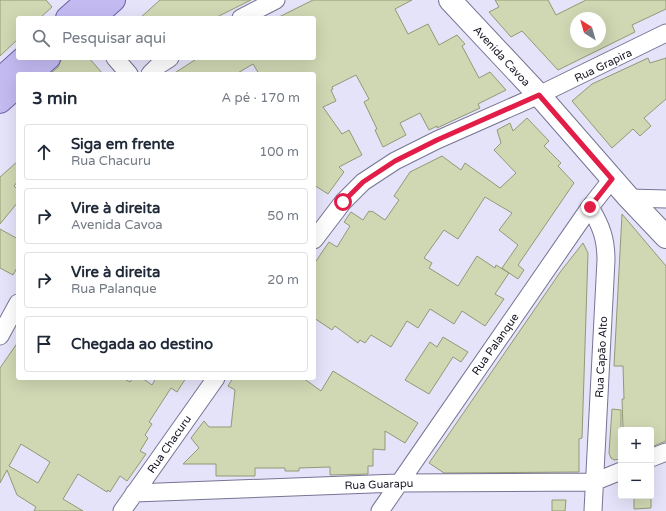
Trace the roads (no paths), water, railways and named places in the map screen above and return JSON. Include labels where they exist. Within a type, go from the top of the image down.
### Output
[{"type":"main road","points":[[69,16],[87,0]]},
{"type":"main road","points":[[96,16],[114,0]]},
{"type":"main road","points":[[0,79],[21,60]]},
{"type":"main road","points":[[33,72],[47,60]]},
{"type":"main road","points":[[0,102],[16,88]]},
{"type":"street","points":[[245,16],[276,0]]},
{"type":"street","name":"Avenida Cavoa","points":[[450,0],[539,95],[612,179],[666,237]]},
{"type":"street","name":"Rua Grapira","points":[[539,95],[666,33]]},
{"type":"street","points":[[117,60],[127,72]]},
{"type":"street","points":[[152,72],[167,60]]},
{"type":"street","points":[[316,237],[343,202],[363,182],[395,161],[437,140],[539,95]]},
{"type":"street","name":"Rua Palanque","points":[[380,511],[590,207],[612,179]]},
{"type":"street","points":[[629,198],[666,199]]},
{"type":"street","name":"Rua Capão Alto","points":[[590,207],[603,232],[606,245],[593,511]]},
{"type":"street","points":[[0,336],[16,307]]},
{"type":"street","name":"Rua Chacuru","points":[[122,511],[215,380]]},
{"type":"street","points":[[654,457],[666,452]]},
{"type":"street","name":"Rua Guarapu","points":[[134,494],[398,483],[594,482],[618,472]]}]
